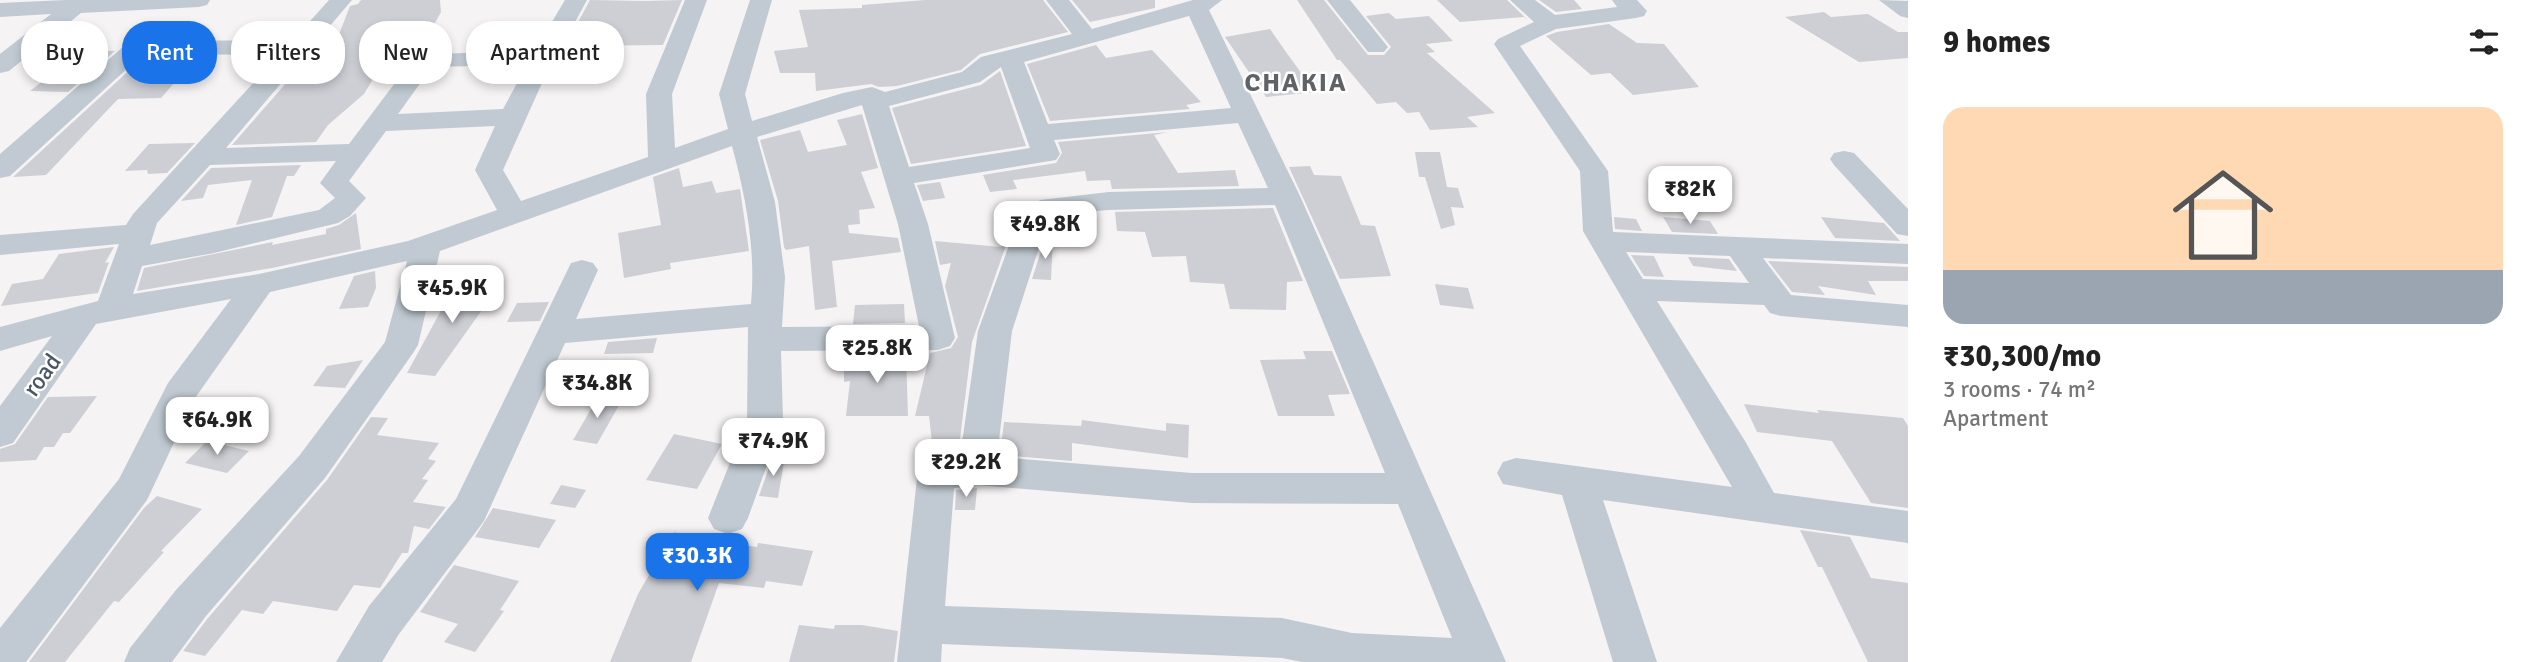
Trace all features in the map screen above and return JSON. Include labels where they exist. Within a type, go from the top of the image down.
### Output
[{"type":"street","points":[[0,8],[8,0]]},
{"type":"street","points":[[0,8],[199,0]]},
{"type":"street","name":"road","points":[[323,21],[341,0]]},
{"type":"street","points":[[563,21],[576,0]]},
{"type":"street","points":[[662,162],[659,94],[696,0]]},
{"type":"street","points":[[727,518],[765,420],[765,327],[769,277],[761,202],[732,94],[761,0]]},
{"type":"street","points":[[1057,0],[1086,37]]},
{"type":"street","points":[[1338,0],[1377,47]]},
{"type":"street","points":[[1521,0],[1550,23]]},
{"type":"street","points":[[1623,0],[1636,12],[1550,23],[1506,44],[1594,171],[1598,231],[1732,451],[1762,507]]},
{"type":"street","points":[[1889,0],[1908,11]]},
{"type":"street","points":[[0,339],[98,312],[259,284],[426,245],[743,133],[843,101],[872,95],[883,100],[971,76],[989,62],[1086,37],[1185,5],[1246,114],[1286,196],[1483,661],[1352,653],[1282,638],[920,643],[936,478],[944,474],[977,470],[1192,488],[1409,489]]},
{"type":"street","points":[[0,66],[74,7]]},
{"type":"street","points":[[0,170],[141,43],[231,45]]},
{"type":"street","points":[[897,177],[1046,154],[1010,58]]},
{"type":"street","points":[[0,245],[134,246],[214,243],[328,217],[352,198],[334,183],[425,60],[466,59]]},
{"type":"street","name":"road","points":[[0,433],[98,312],[134,246],[144,220],[267,84]]},
{"type":"street","points":[[514,214],[489,170],[528,84]]},
{"type":"street","points":[[553,332],[765,327],[938,338],[913,223],[872,95]]},
{"type":"street","points":[[1038,132],[1246,114]]},
{"type":"street","points":[[379,122],[511,117]]},
{"type":"street","points":[[203,157],[357,152]]},
{"type":"street","points":[[1844,159],[1908,227]]},
{"type":"street","points":[[977,470],[995,331],[1031,226],[1050,206],[1109,201],[1286,196]]},
{"type":"street","points":[[1604,241],[1908,254]]},
{"type":"street","points":[[146,662],[191,603],[312,467],[401,345],[426,245]]},
{"type":"street","points":[[1739,247],[1781,305],[1908,316]]},
{"type":"street","points":[[358,662],[384,620],[470,510],[582,270]]},
{"type":"street","points":[[0,662],[133,489],[180,392],[259,284]]},
{"type":"street","points":[[1633,289],[1773,295]]},
{"type":"street","points":[[1516,473],[1908,527]]},
{"type":"street","points":[[1577,481],[1635,662]]},
{"type":"building","points":[[361,0],[440,0],[441,12],[436,21],[359,21],[359,84],[370,84],[364,94],[328,125],[316,142],[232,145],[285,84],[345,84],[344,21],[350,6]]},
{"type":"building","points":[[590,0],[682,0],[663,45],[624,45],[624,21],[579,21]]},
{"type":"building","points":[[925,0],[1043,0],[1068,32],[980,54],[961,70],[897,86],[879,87],[871,84],[816,91],[815,73],[780,73],[774,51],[808,47],[799,10],[862,8],[862,5]]},
{"type":"building","points":[[1072,0],[1155,0],[1155,8],[1090,22]]},
{"type":"building","points":[[1297,0],[1324,0],[1368,55],[1384,55],[1391,47],[1366,16],[1389,13],[1396,19],[1429,16],[1453,41],[1426,44],[1435,52],[1427,53],[1495,113],[1467,117],[1478,127],[1430,130],[1419,112],[1407,113],[1396,102],[1377,104],[1340,60],[1337,60]]},
{"type":"building","points":[[1437,0],[1507,0],[1529,21],[1524,17],[1460,22]]},
{"type":"building","points":[[1539,0],[1574,0],[1582,9],[1556,12]]},
{"type":"building","points":[[1824,12],[1831,17],[1868,14],[1898,32],[1908,32],[1908,58],[1859,62],[1785,17]]},
{"type":"building","points":[[1609,24],[1637,43],[1664,44],[1699,87],[1633,95],[1610,73],[1591,75],[1546,36]]},
{"type":"building","points":[[1270,29],[1315,92],[1266,97],[1225,37]]},
{"type":"building","points":[[1096,45],[1106,58],[1152,50],[1201,102],[1186,105],[1190,109],[1050,121],[1027,64]]},
{"type":"building","points":[[1000,71],[1026,146],[911,164],[892,108],[981,85]]},
{"type":"building","points":[[122,77],[122,84],[173,84],[161,98],[118,99],[46,175],[13,177]]},
{"type":"building","points":[[39,84],[77,84],[68,92],[30,91]]},
{"type":"building","points":[[862,114],[878,168],[861,172],[875,208],[859,210],[860,224],[848,225],[849,233],[898,238],[901,252],[832,261],[837,307],[815,310],[809,246],[786,250],[784,247],[778,201],[760,140],[800,130],[808,152],[847,145],[837,120]]},
{"type":"building","points":[[1168,132],[1154,135],[1178,173],[1235,170],[1239,186],[1112,189],[1110,180],[1087,181],[1085,171],[1013,180],[1017,189],[990,192],[983,175],[1056,163],[1062,153],[1058,142]]},
{"type":"building","points":[[195,143],[167,173],[125,171],[149,144]]},
{"type":"building","points":[[1415,152],[1440,152],[1447,187],[1458,188],[1464,208],[1451,207],[1455,225],[1441,229],[1425,177],[1419,177]]},
{"type":"building","points":[[301,165],[294,176],[287,176],[272,217],[236,225],[252,180],[208,185],[203,198],[181,201],[211,168]]},
{"type":"building","points":[[1310,166],[1314,175],[1341,176],[1361,225],[1375,226],[1391,276],[1340,279],[1289,167]]},
{"type":"building","points":[[679,168],[683,187],[712,181],[716,193],[740,189],[749,251],[670,263],[671,269],[624,278],[618,233],[661,225],[653,177]]},
{"type":"building","points":[[940,182],[945,198],[923,201],[917,185]]},
{"type":"building","points":[[1273,208],[1303,281],[1287,282],[1286,310],[1230,309],[1224,284],[1190,282],[1186,256],[1152,257],[1145,232],[1117,231],[1115,212]]},
{"type":"building","points":[[356,213],[361,249],[272,268],[137,291],[144,268],[326,234],[326,229],[339,225]]},
{"type":"building","points":[[1614,217],[1636,219],[1642,231],[1615,229]]},
{"type":"building","points":[[1663,217],[1710,221],[1718,234],[1672,232]]},
{"type":"building","points":[[1821,217],[1884,223],[1900,241],[1835,238]]},
{"type":"building","points":[[1003,231],[1011,231],[972,342],[958,455],[934,460],[929,416],[915,416],[930,353],[951,348],[958,337],[945,286],[951,263],[940,265],[935,241],[1001,247]]},
{"type":"building","points":[[1046,236],[1053,236],[1051,280],[1032,279]]},
{"type":"building","points":[[114,247],[105,263],[109,262],[98,293],[1,306],[12,284],[43,279],[59,254]]},
{"type":"building","points":[[1631,255],[1654,256],[1664,277],[1644,276]]},
{"type":"building","points":[[1688,257],[1729,259],[1737,271],[1693,266]]},
{"type":"building","points":[[1768,261],[1908,267],[1908,281],[1868,281],[1876,295],[1818,286],[1825,295],[1792,292]]},
{"type":"building","points":[[375,271],[376,288],[368,307],[339,309],[354,276]]},
{"type":"building","points":[[488,279],[485,287],[499,286],[435,376],[407,373],[457,281]]},
{"type":"building","points":[[1435,284],[1468,288],[1474,309],[1440,305]]},
{"type":"building","points":[[549,302],[540,321],[507,322],[517,303]]},
{"type":"building","points":[[904,304],[905,323],[853,324],[855,305]]},
{"type":"building","points":[[657,338],[653,353],[604,354],[608,342]]},
{"type":"building","points":[[1303,351],[1332,351],[1350,394],[1328,395],[1335,416],[1278,416],[1260,360],[1306,359]]},
{"type":"building","points":[[906,353],[908,416],[846,416],[850,381],[844,382],[844,354]]},
{"type":"building","points":[[363,360],[345,388],[313,386],[327,366]]},
{"type":"building","points":[[97,396],[70,433],[63,433],[54,447],[44,447],[36,460],[0,462],[0,449],[15,444],[48,397]]},
{"type":"building","points":[[598,397],[622,400],[597,444],[573,440]]},
{"type":"building","points":[[1744,404],[1819,413],[1817,410],[1903,418],[1908,426],[1908,508],[1871,503],[1832,441],[1757,432]]},
{"type":"building","points":[[371,417],[388,418],[377,435],[439,443],[428,459],[436,461],[422,479],[428,480],[413,502],[446,507],[429,529],[414,526],[408,553],[402,553],[380,588],[354,585],[337,611],[273,601],[263,614],[242,610],[205,656],[183,651],[208,618],[327,480]]},
{"type":"building","points":[[1082,420],[1166,431],[1166,423],[1189,425],[1188,458],[1072,443],[1072,461],[1000,455],[1004,422],[1081,426]]},
{"type":"building","points":[[674,434],[722,444],[697,489],[646,480]]},
{"type":"building","points":[[207,441],[249,451],[227,473],[185,463]]},
{"type":"building","points":[[773,456],[785,456],[778,498],[759,496]]},
{"type":"building","points":[[561,485],[586,490],[575,508],[550,504]]},
{"type":"building","points":[[977,488],[975,510],[955,510],[956,490]]},
{"type":"building","points":[[157,496],[202,509],[161,551],[164,552],[119,602],[114,601],[65,662],[29,662],[144,508]]},
{"type":"building","points":[[493,508],[556,520],[539,548],[475,537]]},
{"type":"building","points":[[1800,530],[1850,537],[1871,578],[1908,583],[1908,662],[1868,662],[1822,567],[1818,567]]},
{"type":"building","points":[[674,532],[698,539],[757,547],[758,543],[813,551],[802,586],[766,581],[764,588],[719,583],[691,662],[610,662],[638,594]]},
{"type":"building","points":[[454,565],[519,581],[500,610],[504,611],[475,652],[444,642],[458,624],[420,612]]},
{"type":"building","points":[[799,625],[834,629],[835,625],[862,625],[898,631],[894,662],[789,662]]},
{"type":"district","name":"CHAKIA","points":[[1296,82]]}]
